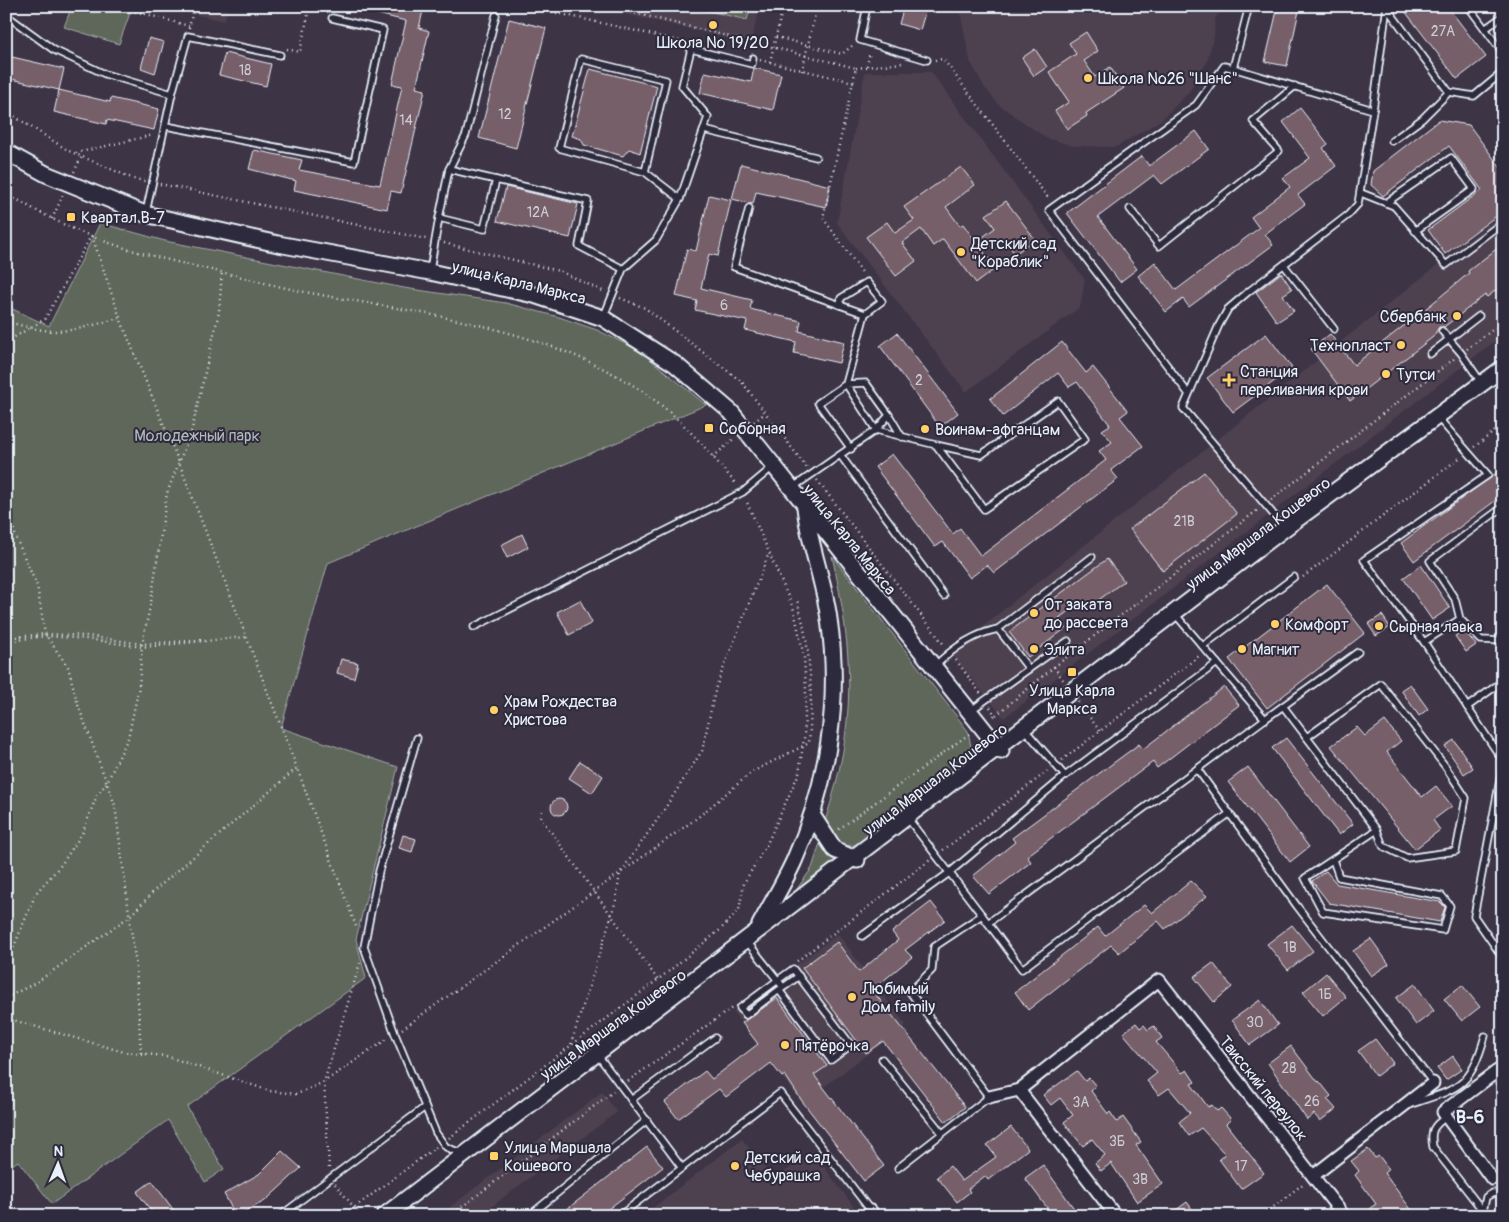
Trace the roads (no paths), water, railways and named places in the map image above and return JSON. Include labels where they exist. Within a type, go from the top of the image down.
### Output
[{"type":"street","points":[[6,152],[46,174],[146,214],[278,244],[430,272],[534,295],[603,318],[675,364],[732,412],[772,467]]},
{"type":"street","name":"улица Карла Маркса","points":[[6,160],[83,197],[144,221],[276,251],[429,278],[535,301],[599,321],[673,368],[729,416],[790,489],[998,750]]},
{"type":"street","points":[[1176,615],[1285,528],[1483,386],[1503,368]]},
{"type":"street","name":"улица Маршала Кошевого","points":[[393,1216],[555,1088],[600,1058],[854,859],[909,820],[998,750],[1027,732],[1072,694],[1176,615],[1440,420],[1483,386],[1503,375]]},
{"type":"street","points":[[384,1216],[754,938],[794,861],[812,815],[828,749],[834,698],[829,619],[805,508]]},
{"type":"street","points":[[812,815],[835,850],[854,859],[1072,694]]},
{"type":"street","name":"Таисский переулок","points":[[1019,1090],[1159,980],[1216,1056],[1314,1176],[1344,1216]]},
{"type":"street","points":[[1492,1179],[1443,1112],[1501,1074]]},
{"type":"street","points":[[1314,1176],[1433,1083]]},
{"type":"street","points":[[989,1097],[1019,1090],[1116,1216]]},
{"type":"lane","points":[[867,6],[860,40],[927,60]]},
{"type":"lane","points":[[1233,68],[1249,6]]},
{"type":"lane","points":[[1468,6],[1503,53]]},
{"type":"lane","points":[[1387,7],[1449,92],[1474,96],[1503,72]]},
{"type":"lane","points":[[1285,528],[1183,408],[1219,324],[1228,309],[1348,215],[1358,204],[1387,7]]},
{"type":"lane","points":[[6,15],[54,50],[105,74],[172,94]]},
{"type":"lane","points":[[430,272],[449,169],[466,135],[496,15]]},
{"type":"lane","points":[[1485,29],[1503,16]]},
{"type":"lane","points":[[166,126],[354,162],[383,30],[332,18]]},
{"type":"lane","points":[[146,214],[172,94],[188,36],[280,55]]},
{"type":"lane","points":[[603,318],[622,269],[656,240],[680,199],[704,130],[708,117],[682,86],[691,49],[752,64],[753,58]]},
{"type":"lane","points":[[645,172],[666,80],[581,59],[559,148],[645,172],[680,199]]},
{"type":"lane","points":[[1188,393],[1049,210],[1196,105],[1224,66],[1373,110]]},
{"type":"lane","points":[[1130,209],[1159,246],[1279,151],[1253,121],[1294,86]]},
{"type":"lane","points":[[1392,141],[1422,119],[1449,92]]},
{"type":"lane","points":[[704,130],[816,157]]},
{"type":"lane","points":[[1386,203],[1451,158],[1474,189],[1416,231]]},
{"type":"lane","points":[[449,169],[588,201],[579,246],[622,269]]},
{"type":"lane","points":[[439,218],[484,229],[496,180]]},
{"type":"lane","points":[[1361,193],[1394,206],[1446,265],[1503,222]]},
{"type":"lane","points":[[749,208],[734,268],[865,314]]},
{"type":"lane","points":[[1284,265],[1334,329]]},
{"type":"lane","points":[[840,305],[841,298],[867,282],[882,301],[865,314],[846,384],[876,430],[981,455],[1058,401],[1085,439],[984,509],[936,445]]},
{"type":"lane","points":[[1430,354],[1479,316]]},
{"type":"lane","points":[[1442,331],[1461,353],[1483,386]]},
{"type":"lane","points":[[850,449],[818,403],[846,384],[866,383],[890,415],[902,437]]},
{"type":"lane","points":[[790,489],[841,456],[876,430],[890,415]]},
{"type":"lane","points":[[1440,420],[1488,475],[1364,560],[1424,642],[1503,763],[1474,916],[1503,958]]},
{"type":"lane","points":[[841,456],[944,596]]},
{"type":"lane","points":[[474,627],[743,492],[772,467]]},
{"type":"lane","points":[[1503,507],[1430,561],[1455,599],[1460,619],[1481,640],[1503,641]]},
{"type":"lane","points":[[933,668],[950,652],[986,631],[998,629],[1092,557]]},
{"type":"lane","points":[[1204,648],[1294,577]]},
{"type":"lane","points":[[1176,615],[1265,719]]},
{"type":"lane","points":[[1424,642],[1460,619]]},
{"type":"lane","points":[[998,629],[1030,669]]},
{"type":"lane","points":[[968,713],[1068,641]]},
{"type":"lane","points":[[988,923],[1358,652]]},
{"type":"lane","points":[[862,936],[949,873],[1065,776],[1217,663]]},
{"type":"lane","points":[[1467,707],[1503,681]]},
{"type":"lane","points":[[1283,706],[1377,830],[1383,846],[1407,858],[1456,852],[1466,798],[1381,684],[1307,737]]},
{"type":"lane","points":[[1027,732],[1065,776]]},
{"type":"lane","points":[[417,738],[379,871],[364,947],[395,1034],[442,1143],[452,1150],[465,1154]]},
{"type":"lane","points":[[1197,769],[1297,906],[1433,1083]]},
{"type":"lane","points":[[1500,777],[1503,791]]},
{"type":"lane","points":[[909,820],[1022,969],[1230,813]]},
{"type":"lane","points":[[1333,860],[1339,877],[1442,896],[1450,906],[1444,930],[1323,912],[1305,878],[1377,830]]},
{"type":"lane","points":[[898,1168],[989,1097],[910,992],[932,970],[934,947],[982,915]]},
{"type":"lane","points":[[754,938],[777,979],[781,989],[831,1060],[851,1045],[793,968],[777,979],[740,1008],[746,1015],[781,989],[799,976]]},
{"type":"lane","points":[[1400,1108],[1447,1092],[1466,1080],[1477,1064],[1485,1036]]},
{"type":"lane","points":[[631,1100],[715,1038]]},
{"type":"lane","points":[[600,1058],[682,1168]]},
{"type":"lane","points":[[882,1059],[942,1134]]},
{"type":"lane","points":[[619,1216],[780,1094],[872,1213]]},
{"type":"lane","points":[[280,1216],[425,1107]]},
{"type":"lane","points":[[1446,1117],[1435,1125],[1431,1135],[1433,1147],[1485,1213]]},
{"type":"lane","points":[[529,1216],[647,1120]]},
{"type":"lane","points":[[1492,1179],[1494,1185],[1492,1193]]},
{"type":"lane","points":[[1471,1195],[1486,1197],[1492,1193],[1503,1194]]},
{"type":"lane","points":[[1485,1213],[1486,1197]]},
{"type":"place","name":"Школа № 19/20","points":[[713,25]]},
{"type":"place","name":"Школа №26 \"Шанс\"","points":[[1088,78]]},
{"type":"place","name":"Квартал В-7","points":[[71,217]]},
{"type":"place","name":"Детский сад \"Кораблик\"","points":[[961,252]]},
{"type":"place","name":"Сбербанк","points":[[1457,316]]},
{"type":"place","name":"Технопласт","points":[[1401,345]]},
{"type":"place","name":"Тутси","points":[[1386,374]]},
{"type":"place","name":"Станция переливания крови","points":[[1229,380]]},
{"type":"place","name":"Соборная","points":[[709,428]]},
{"type":"place","name":"Воинам-афганцам","points":[[925,429]]},
{"type":"place","name":"От заката до рассвета","points":[[1034,613]]},
{"type":"place","name":"Комфорт","points":[[1275,624]]},
{"type":"place","name":"Сырная лавка","points":[[1379,626]]},
{"type":"place","name":"Элита","points":[[1034,649]]},
{"type":"place","name":"Магнит","points":[[1242,649]]},
{"type":"place","name":"Улица Карла Маркса","points":[[1072,672]]},
{"type":"place","name":"Храм Рождества Христова","points":[[494,710]]},
{"type":"place","name":"Любимый Дом family","points":[[852,997]]},
{"type":"place","name":"Пятёрочка","points":[[785,1045]]},
{"type":"place","name":"Улица Маршала Кошевого","points":[[494,1156]]},
{"type":"place","name":"Детский сад Чебурашка","points":[[735,1166]]},
{"type":"district","name":"В-6","points":[[1470,1117]]},
{"type":"park label","name":"Молодежный парк","points":[[197,435]]}]
